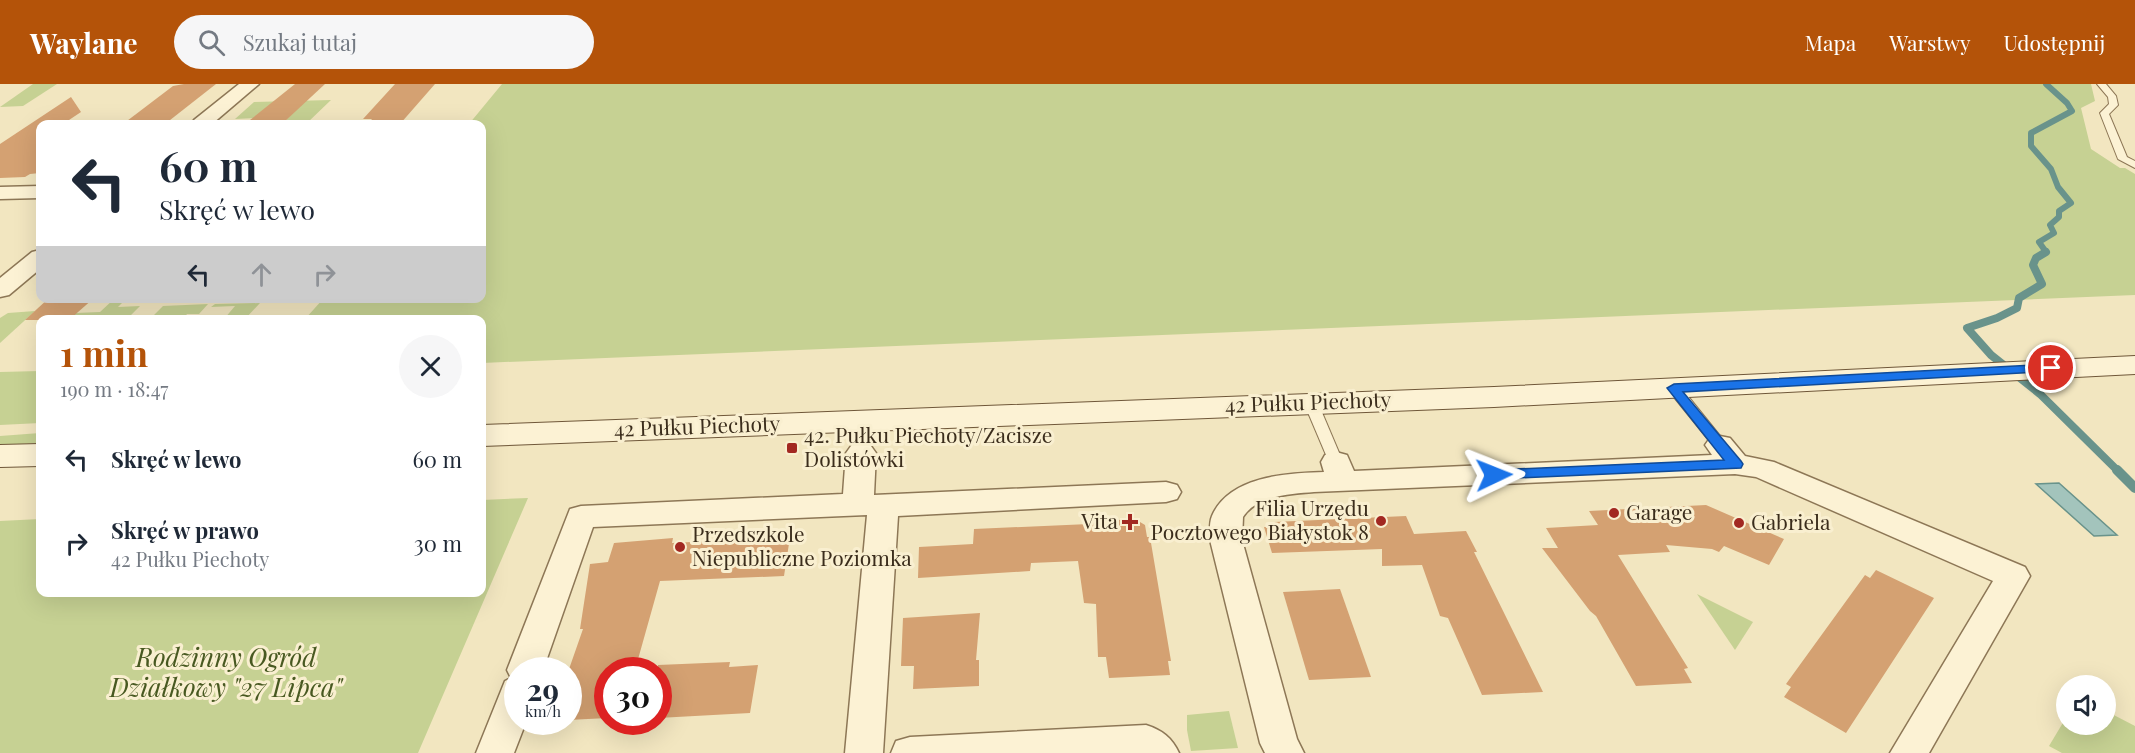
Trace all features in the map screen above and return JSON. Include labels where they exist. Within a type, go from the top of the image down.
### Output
[{"type":"street","points":[[206,120],[250,84]]},
{"type":"street","points":[[0,193],[36,192]]},
{"type":"street","points":[[0,290],[36,259]]},
{"type":"street","name":"42 Pułku Piechoty","points":[[486,436],[863,437],[1311,403],[2135,365]]},
{"type":"street","points":[[863,437],[870,505],[864,753]]},
{"type":"street","points":[[0,456],[36,455]]},
{"type":"street","points":[[1285,753],[1279,743],[1226,540],[1227,517],[1238,502],[1265,489],[1340,471],[1728,455],[2013,576],[1909,753]]},
{"type":"street","points":[[530,657],[581,517],[1166,492]]},
{"type":"street","points":[[495,753],[504,729]]},
{"type":"street","points":[[910,753],[1146,741],[1160,753]]},
{"type":"lane","points":[[2101,84],[2112,96],[2114,105],[2104,113],[2123,159],[2135,165]]},
{"type":"lane","points":[[1674,388],[1728,455]]},
{"type":"lane","points":[[1311,403],[1340,471]]},
{"type":"green space","points":[[33,84],[57,84],[23,106],[0,107]]},
{"type":"green space","points":[[502,84],[2091,84],[2095,101],[2081,108],[2091,149],[2120,168],[2125,168],[2135,174],[2135,295],[486,363],[486,315],[309,315],[319,303],[486,303],[486,120],[472,120]]},
{"type":"green space","points":[[331,100],[310,120],[286,120],[298,108],[256,118],[235,119],[254,102]]},
{"type":"green space","points":[[110,303],[122,303],[118,307],[140,306],[131,315],[73,315],[100,312]]},
{"type":"green space","points":[[260,303],[249,315],[227,315],[235,306],[211,307],[215,304]]},
{"type":"green space","points":[[208,304],[199,314],[154,315],[163,306]]},
{"type":"green space","points":[[35,311],[0,343],[0,318],[8,313]]},
{"type":"green space","points":[[36,371],[36,423],[0,425],[0,372]]},
{"type":"green space","points":[[36,433],[36,443],[0,445],[0,436]]},
{"type":"green space","name":"Rodzinny Ogród Działkowy \"27 Lipca\"","points":[[528,498],[486,595],[486,500]]},
{"type":"green space","name":"Rodzinny Ogród Działkowy \"27 Lipca\"","points":[[36,519],[36,597],[485,597],[418,753],[0,753],[0,521]]},
{"type":"green space","points":[[1697,594],[1753,622],[1735,650]]},
{"type":"green space","points":[[1229,711],[1238,748],[1191,751],[1187,715]]},
{"type":"green space","points":[[2116,716],[2135,726],[2135,753],[2062,753],[2049,746],[2056,734],[2116,735]]},
{"type":"water","points":[[2059,483],[2117,535],[2094,536],[2036,484]]},
{"type":"building","points":[[216,84],[170,120],[128,120],[173,86]]},
{"type":"building","points":[[295,84],[325,84],[286,120],[250,120]]},
{"type":"building","points":[[395,84],[435,84],[404,120],[363,119]]},
{"type":"building","points":[[71,97],[81,112],[69,120],[36,120]]},
{"type":"building","points":[[36,120],[36,173],[25,177],[0,178],[0,144]]},
{"type":"building","points":[[44,303],[88,303],[75,315],[36,315],[36,320],[25,320]]},
{"type":"building","points":[[1706,505],[1784,539],[1769,565],[1724,546],[1719,552],[1712,549],[1666,545],[1670,552],[1618,555],[1688,668],[1684,669],[1692,683],[1636,686],[1596,616],[1542,548],[1558,548],[1546,528],[1598,525],[1589,511]]},
{"type":"building","points":[[1406,516],[1414,534],[1466,531],[1477,552],[1474,552],[1543,692],[1482,695],[1448,618],[1440,616],[1422,565],[1382,566],[1382,549],[1272,553],[1264,527],[1275,527],[1274,522]]},
{"type":"building","points":[[1117,518],[1118,520],[1135,519],[1145,525],[1147,537],[1150,537],[1171,661],[1168,661],[1170,675],[1109,678],[1106,657],[1098,657],[1096,604],[1084,603],[1078,561],[1031,563],[1030,571],[918,578],[919,547],[973,544],[974,529],[1089,524],[1089,520]]},
{"type":"building","points":[[790,537],[784,576],[660,581],[639,657],[594,657],[594,719],[582,719],[582,657],[573,657],[583,629],[580,629],[590,564],[608,562],[614,543],[673,538],[672,543]]},
{"type":"building","points":[[1876,570],[1934,598],[1846,733],[1784,697],[1791,687],[1786,684],[1865,575],[1870,578]]},
{"type":"building","points":[[1340,589],[1371,677],[1309,680],[1283,592]]},
{"type":"building","points":[[980,613],[976,660],[979,660],[979,686],[913,689],[914,666],[901,666],[903,618]]},
{"type":"building","points":[[730,662],[729,667],[758,665],[750,713],[672,717],[672,664]]},
{"type":"waterway","points":[[2046,84],[2067,103],[2072,111],[2031,133],[2031,146],[2051,169],[2058,187],[2071,203],[2059,211],[2059,217],[2050,225],[2054,233],[2039,242],[2046,252]]},
{"type":"waterway","points":[[2046,252],[2036,258],[2033,265],[2042,284],[2019,298],[2017,308],[1997,318],[1967,328],[1991,355],[2040,394],[2119,472]]},
{"type":"waterway","points":[[2119,472],[2135,488]]},
{"type":"place","name":"42. Pułku Piechoty/Zacisze Dolistówki","points":[[792,448]]},
{"type":"place","name":"Garage","points":[[1614,513]]},
{"type":"place","name":"Filia Urzędu Pocztowego Białystok 8","points":[[1381,521]]},
{"type":"place","name":"Vita","points":[[1130,522]]},
{"type":"place","name":"Gabriela","points":[[1739,523]]},
{"type":"place","name":"Przedszkole Niepubliczne Poziomka","points":[[680,547]]},
{"type":"route","points":[[1494,475],[1736,464],[1674,388],[2051,368]]}]
